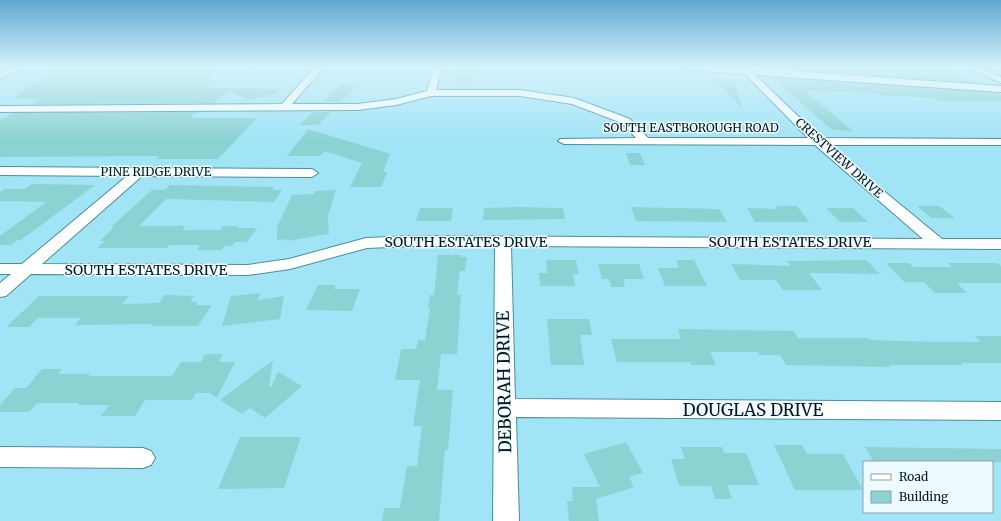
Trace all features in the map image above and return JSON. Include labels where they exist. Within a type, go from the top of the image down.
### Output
[{"type":"street","points":[[285,107],[298,92]]},
{"type":"street","name":"CRESTVIEW DRIVE","points":[[769,92],[818,142],[936,242]]},
{"type":"street","points":[[0,109],[358,107],[396,102],[430,93],[520,93],[574,101],[626,121],[645,141]]},
{"type":"street","name":"SOUTH EASTBOROUGH ROAD","points":[[564,141],[1001,142]]},
{"type":"street","name":"PINE RIDGE DRIVE","points":[[0,171],[312,173]]},
{"type":"street","points":[[0,292],[139,172]]},
{"type":"street","name":"SOUTH ESTATES DRIVE","points":[[0,269],[248,270],[290,264],[366,243],[413,241],[936,242],[1001,244]]},
{"type":"street","name":"DEBORAH DRIVE","points":[[503,242],[506,521]]},
{"type":"street","name":"DOUGLAS DRIVE","points":[[504,408],[1001,411]]},
{"type":"street","points":[[0,457],[142,458]]},
{"type":"building","points":[[22,92],[226,92],[214,103],[31,104],[41,99],[12,99]]},
{"type":"building","points":[[233,92],[277,92],[277,93],[248,100]]},
{"type":"building","points":[[333,92],[350,92],[340,102],[322,102]]},
{"type":"building","points":[[727,92],[738,92],[743,110]]},
{"type":"building","points":[[789,92],[807,92],[853,131],[832,130]]},
{"type":"building","points":[[850,92],[988,92],[998,93],[1001,95],[1001,101],[938,101],[933,98],[876,95],[873,93]]},
{"type":"building","points":[[201,112],[191,115],[192,118],[257,118],[218,159],[156,159],[160,156],[0,157],[0,120],[13,113]]},
{"type":"building","points":[[313,112],[331,112],[318,125],[299,125]]},
{"type":"building","points":[[308,129],[390,154],[383,172],[387,172],[381,187],[350,187],[362,163],[324,151],[320,156],[287,156]]},
{"type":"building","points":[[626,153],[640,153],[645,165],[630,165]]},
{"type":"building","points":[[32,184],[95,185],[21,240],[18,240],[11,245],[0,245],[0,236],[46,202],[0,201],[0,192],[5,189],[25,189]]},
{"type":"building","points":[[170,185],[274,187],[272,190],[282,190],[274,202],[166,199],[139,226],[186,226],[182,230],[220,230],[223,226],[257,228],[247,242],[235,242],[232,246],[224,246],[222,250],[197,250],[200,245],[169,245],[167,248],[97,248],[105,241],[100,241],[114,227],[111,227],[152,190],[165,190]]},
{"type":"building","points":[[336,190],[327,219],[329,234],[287,241],[287,239],[277,240],[277,227],[292,195],[314,194],[315,191]]},
{"type":"building","points":[[776,206],[797,206],[809,222],[755,222],[747,208],[777,209]]},
{"type":"building","points":[[917,206],[939,206],[955,218],[931,218]]},
{"type":"building","points":[[631,207],[719,209],[727,222],[636,221]]},
{"type":"building","points":[[420,208],[453,208],[451,221],[416,221]]},
{"type":"building","points":[[484,208],[563,208],[565,219],[483,220]]},
{"type":"building","points":[[826,208],[853,208],[868,222],[840,222]]},
{"type":"building","points":[[438,255],[461,255],[461,257],[467,257],[465,271],[460,271],[457,295],[461,295],[457,354],[441,354],[437,390],[453,390],[448,450],[445,450],[439,521],[382,521],[384,508],[400,508],[407,466],[417,466],[422,426],[413,426],[420,380],[395,380],[401,349],[416,349],[418,340],[425,340],[430,308],[428,308],[430,295],[434,295]]},
{"type":"building","points":[[546,260],[576,260],[579,274],[573,274],[575,286],[540,286],[539,273],[547,273]]},
{"type":"building","points":[[676,260],[694,260],[707,286],[665,286],[658,268],[679,268]]},
{"type":"building","points":[[866,260],[880,274],[809,273],[822,290],[783,290],[776,280],[740,280],[731,264],[791,266],[787,261]]},
{"type":"building","points":[[886,263],[909,263],[913,267],[952,267],[948,263],[997,263],[1001,266],[1001,283],[957,283],[967,293],[935,293],[924,282],[904,282]]},
{"type":"building","points":[[598,264],[639,264],[644,279],[623,279],[625,287],[611,287],[609,279],[602,279]]},
{"type":"building","points":[[318,285],[335,285],[334,289],[360,289],[352,311],[306,310]]},
{"type":"building","points":[[260,293],[258,300],[284,296],[280,319],[222,326],[231,296]]},
{"type":"building","points":[[165,295],[194,296],[190,302],[198,302],[195,305],[212,305],[198,326],[152,326],[153,324],[75,325],[81,318],[38,318],[29,327],[6,327],[39,296],[129,296],[122,304],[159,303]]},
{"type":"building","points":[[547,319],[589,319],[592,335],[580,335],[584,365],[551,365]]},
{"type":"building","points":[[678,329],[793,331],[798,338],[868,338],[870,340],[942,342],[981,342],[975,336],[1001,336],[1001,363],[961,363],[963,365],[889,365],[891,367],[786,365],[780,355],[759,355],[758,352],[710,352],[716,365],[691,365],[690,362],[617,362],[611,339],[681,339]]},
{"type":"building","points":[[205,354],[223,354],[219,362],[235,362],[217,398],[210,393],[196,393],[192,400],[145,400],[135,416],[101,416],[109,405],[78,405],[79,403],[37,403],[29,412],[0,412],[0,405],[15,388],[26,388],[42,369],[62,369],[58,374],[91,374],[88,376],[172,376],[181,362],[201,362]]},
{"type":"building","points":[[273,360],[269,386],[271,387],[278,372],[302,386],[265,418],[250,408],[242,414],[220,400]]},
{"type":"building","points":[[240,437],[301,437],[284,488],[218,489]]},
{"type":"building","points":[[626,442],[643,473],[629,477],[634,487],[596,499],[599,521],[569,521],[567,501],[573,501],[572,487],[600,487],[584,454]]},
{"type":"building","points":[[774,445],[802,445],[807,454],[843,454],[863,490],[795,490]]},
{"type":"building","points":[[681,447],[722,447],[724,453],[746,453],[759,485],[727,485],[732,499],[715,499],[711,486],[679,486],[671,459],[685,459]]},
{"type":"building","points":[[865,447],[1001,449],[1001,462],[873,461]]}]
